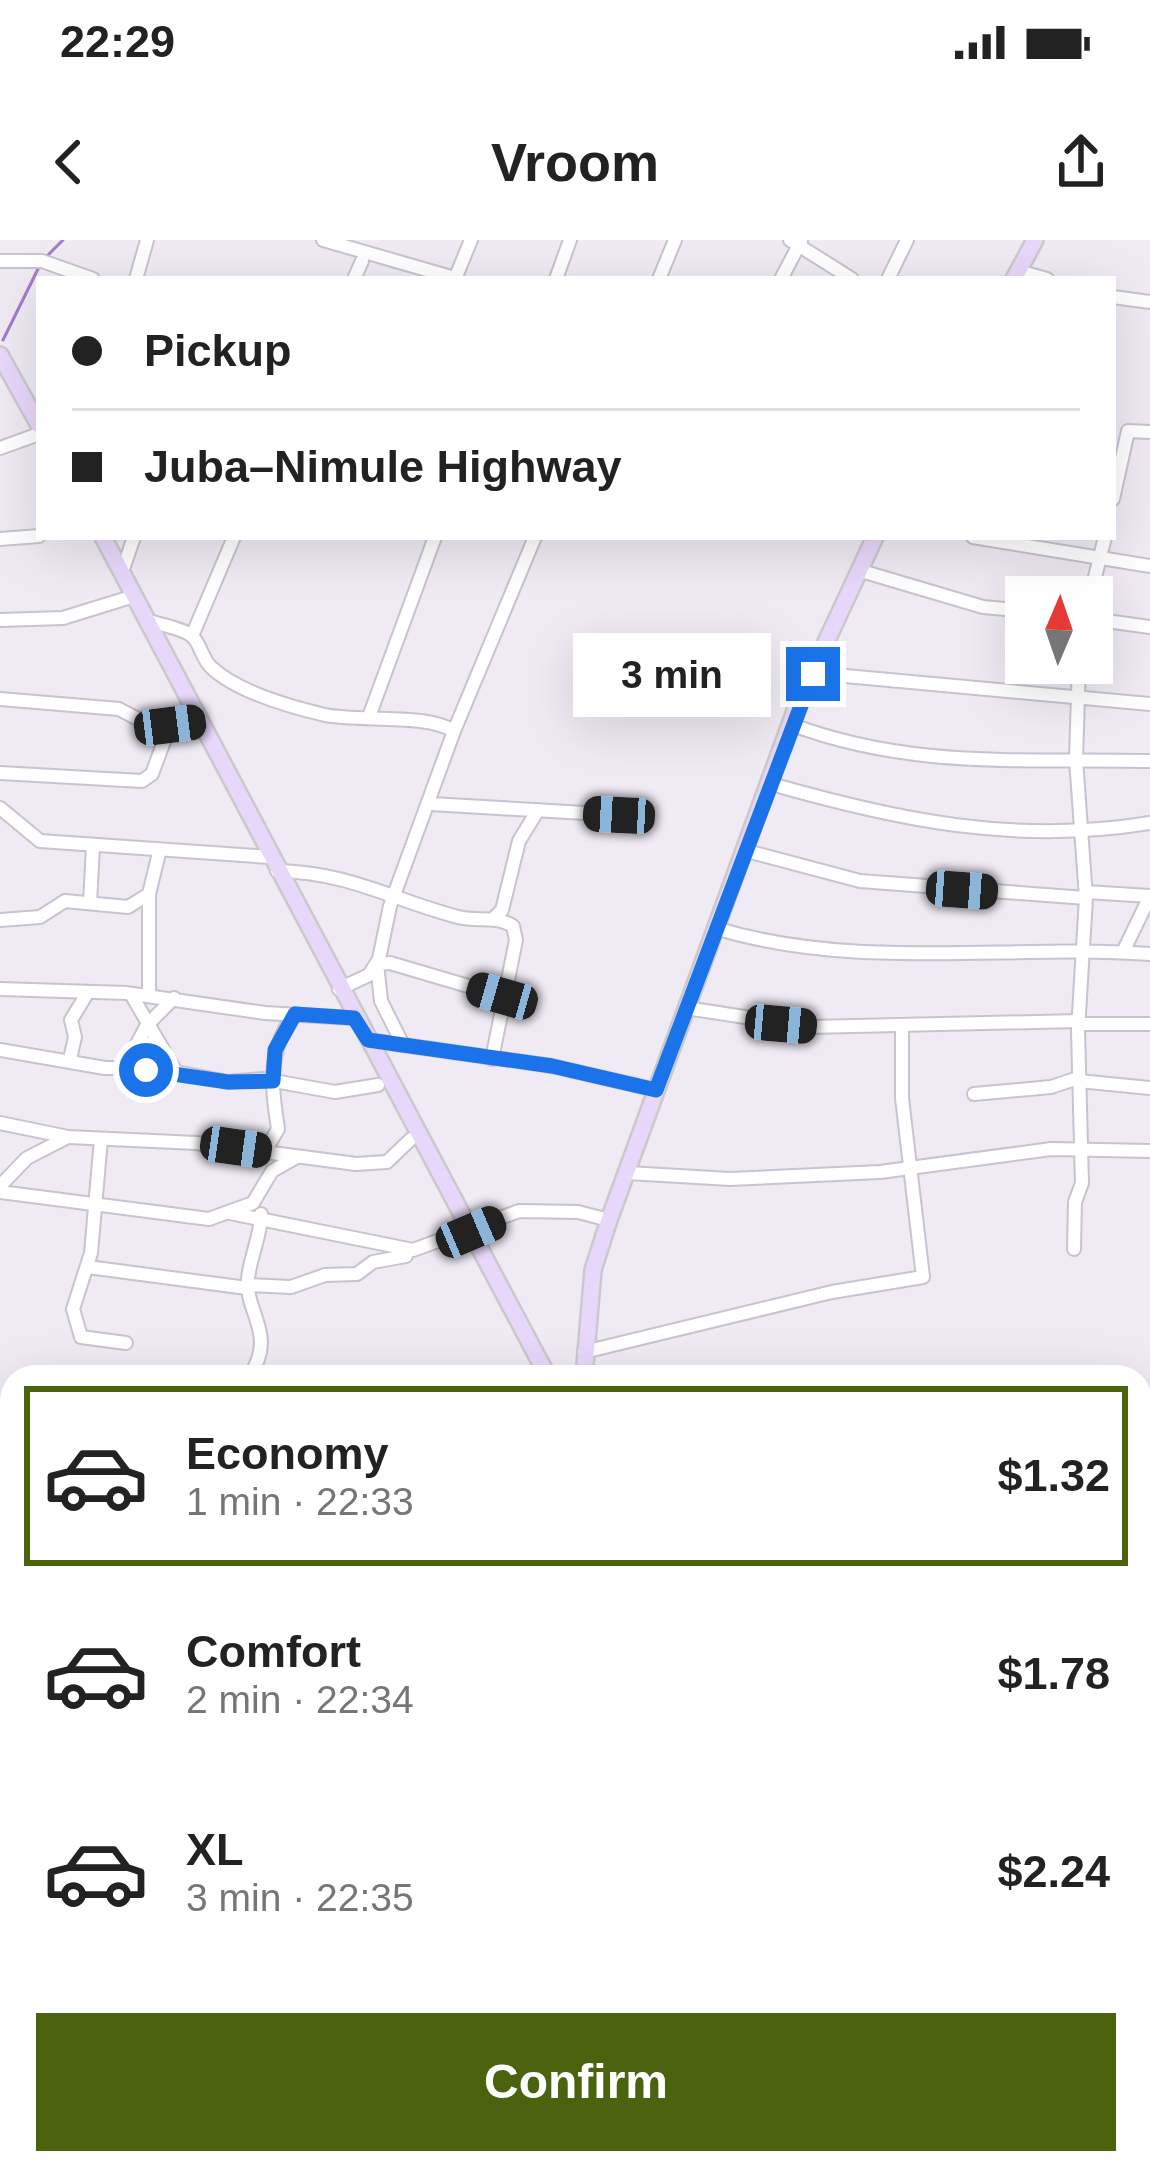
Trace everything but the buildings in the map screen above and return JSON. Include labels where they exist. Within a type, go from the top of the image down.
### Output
[{"type":"main road","points":[[1016,275],[1036,240]]},
{"type":"main road","points":[[0,355],[36,424]]},
{"type":"main road","points":[[105,540],[542,1365]]},
{"type":"main road","points":[[584,1365],[593,1270],[609,1220],[790,724],[873,540]]},
{"type":"street","points":[[137,276],[147,240]]},
{"type":"street","points":[[323,240],[367,259],[443,276]]},
{"type":"street","points":[[356,276],[374,240]]},
{"type":"street","points":[[457,276],[471,240]]},
{"type":"street","points":[[557,276],[571,240]]},
{"type":"street","points":[[659,276],[675,240]]},
{"type":"street","points":[[889,276],[907,240]]},
{"type":"street","points":[[782,276],[797,242],[848,276]]},
{"type":"street","points":[[0,260],[42,261],[84,276]]},
{"type":"street","points":[[1116,297],[1150,302]]},
{"type":"street","points":[[1116,469],[1120,430],[1150,432]]},
{"type":"street","points":[[0,448],[36,431]]},
{"type":"street","points":[[0,538],[36,536]]},
{"type":"street","points":[[122,572],[133,540]]},
{"type":"street","points":[[192,636],[233,540]]},
{"type":"street","points":[[370,715],[434,540]]},
{"type":"street","points":[[339,989],[369,975],[377,964],[454,731],[534,540]]},
{"type":"street","points":[[988,540],[1100,562],[1150,566]]},
{"type":"street","points":[[1096,576],[1104,540]]},
{"type":"street","points":[[858,570],[983,607],[1005,609]]},
{"type":"street","points":[[2,619],[76,616],[134,596]]},
{"type":"street","points":[[147,620],[192,636],[207,663],[236,682],[328,716],[370,715],[408,724],[443,724],[454,731]]},
{"type":"street","points":[[1113,622],[1150,627]]},
{"type":"street","points":[[813,674],[1150,704]]},
{"type":"street","points":[[1074,1249],[1082,1149],[1078,1079],[1086,895],[1076,759],[1077,684]]},
{"type":"street","points":[[0,699],[119,709],[151,726],[200,722]]},
{"type":"street","points":[[790,724],[889,754],[1008,763],[1150,761]]},
{"type":"street","points":[[0,773],[142,781],[152,774],[170,725]]},
{"type":"street","points":[[768,783],[896,819],[953,829],[1081,831],[1150,824]]},
{"type":"street","points":[[431,804],[619,815]]},
{"type":"street","points":[[0,808],[40,841],[273,864],[397,893],[462,918],[494,918],[513,926]]},
{"type":"street","points":[[514,808],[522,834]]},
{"type":"street","points":[[494,918],[506,899],[522,834],[538,810]]},
{"type":"street","points":[[90,903],[93,846]]},
{"type":"street","points":[[743,850],[860,881],[1150,896],[1123,952]]},
{"type":"street","points":[[148,995],[149,894],[159,853]]},
{"type":"street","points":[[0,920],[40,917],[61,901],[128,907],[149,894]]},
{"type":"street","points":[[491,1059],[516,940],[506,899]]},
{"type":"street","points":[[715,928],[758,941],[920,955],[1150,954]]},
{"type":"street","points":[[377,964],[390,963],[502,996]]},
{"type":"street","points":[[377,964],[381,1001],[404,1045]]},
{"type":"street","points":[[0,989],[130,993],[354,1018]]},
{"type":"street","points":[[70,1059],[75,1037],[71,1020],[88,992]]},
{"type":"street","points":[[130,993],[176,1072]]},
{"type":"street","points":[[124,1066],[150,1022],[174,998]]},
{"type":"street","points":[[686,1009],[810,1027],[1150,1024]]},
{"type":"street","points":[[265,1151],[278,1129],[275,1050],[295,1014]]},
{"type":"street","points":[[584,1352],[832,1292],[922,1277],[902,1098],[902,1024]]},
{"type":"street","points":[[368,1040],[656,1090]]},
{"type":"street","points":[[0,1051],[105,1068],[124,1066],[228,1082],[273,1081],[334,1092],[378,1085]]},
{"type":"street","points":[[974,1094],[1052,1087],[1078,1079],[1150,1088]]},
{"type":"street","points":[[0,1123],[68,1137],[382,1163],[411,1139]]},
{"type":"street","points":[[0,1189],[27,1158],[68,1137]]},
{"type":"street","points":[[101,1139],[88,1267],[73,1309],[78,1334],[126,1343]]},
{"type":"street","points":[[628,1173],[730,1179],[1082,1149],[1150,1150]]},
{"type":"street","points":[[256,1365],[261,1321],[248,1286],[261,1220],[260,1195],[272,1171],[298,1157]]},
{"type":"street","points":[[0,1189],[95,1207],[209,1219],[260,1195]]},
{"type":"street","points":[[230,1213],[413,1250],[471,1232],[519,1210],[578,1212],[609,1220]]},
{"type":"street","points":[[88,1267],[291,1287],[325,1275],[357,1274],[377,1261],[406,1256]]},
{"type":"waterway","points":[[44,259],[63,240]]},
{"type":"waterway","points":[[3,340],[39,267]]},
{"type":"route","points":[[146,1070],[228,1082],[273,1081],[280,1034],[295,1014],[354,1018],[368,1040],[552,1066],[656,1090],[813,674]]}]
